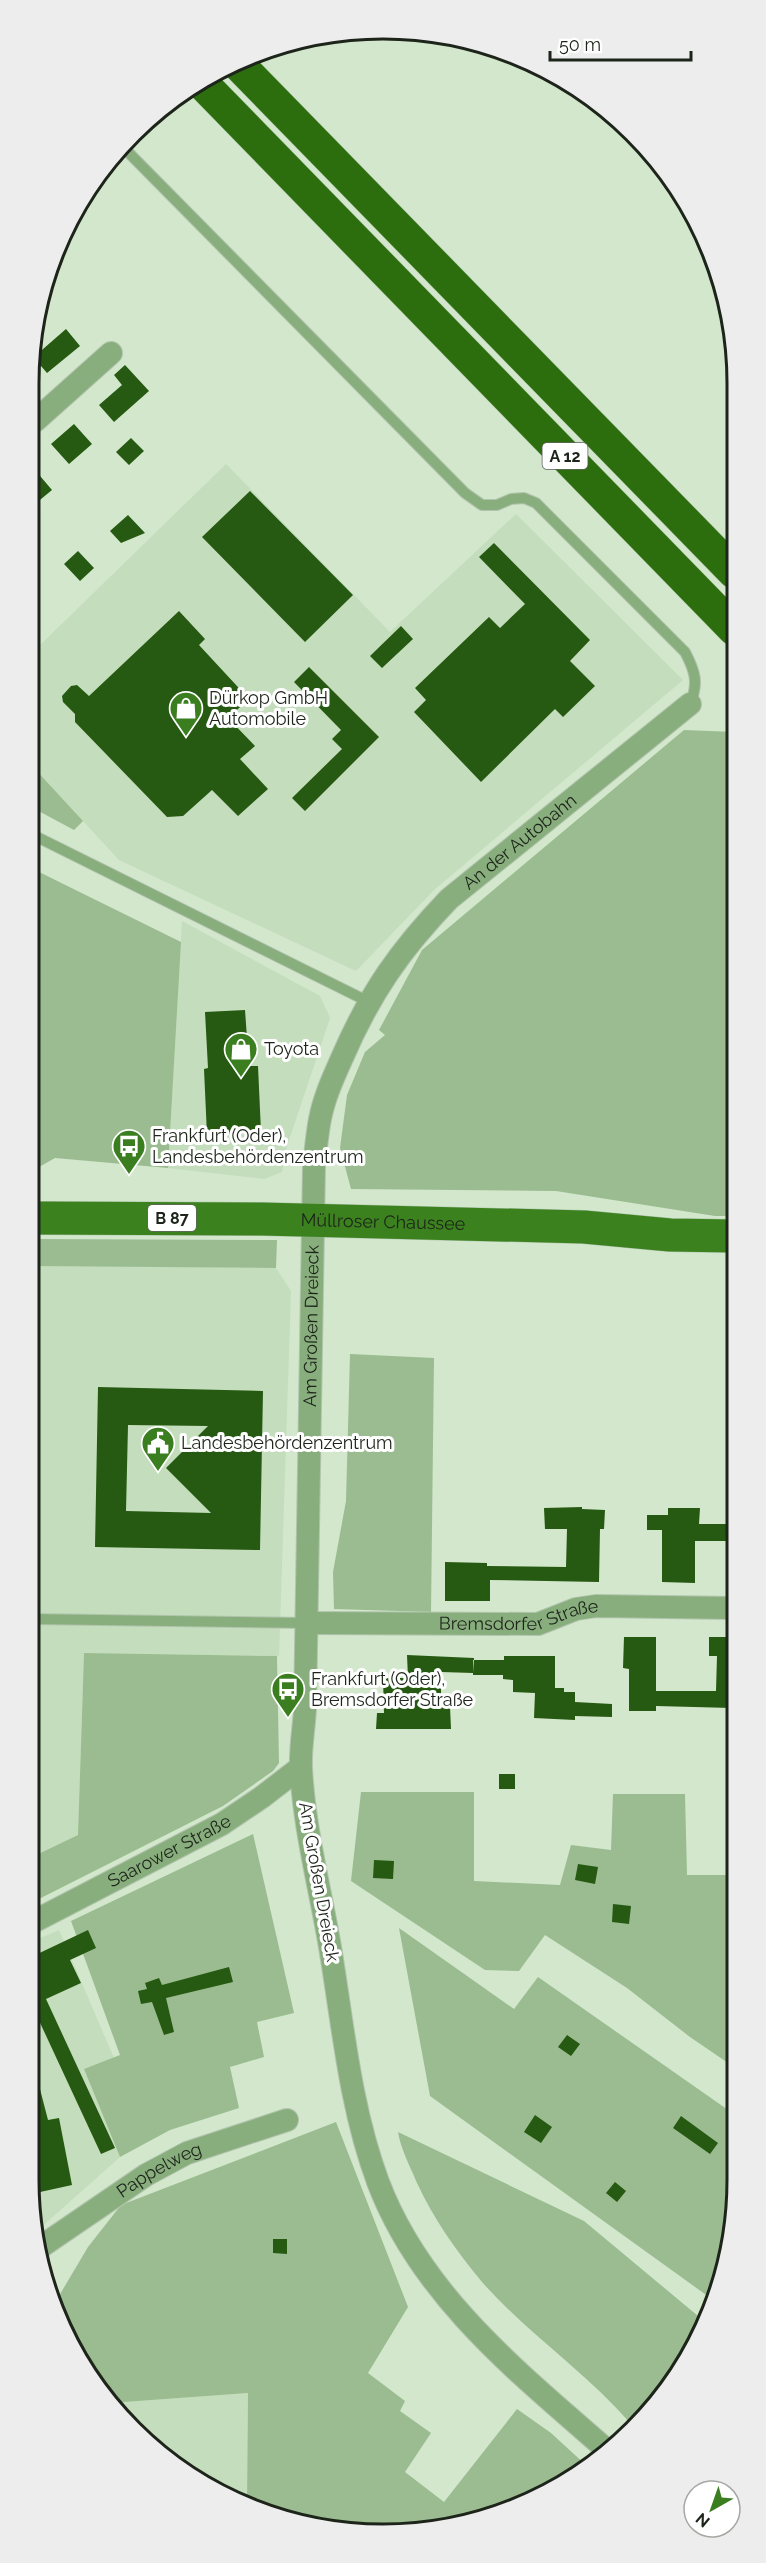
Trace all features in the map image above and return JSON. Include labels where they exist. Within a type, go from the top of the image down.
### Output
[{"type":"highway","points":[[263,60],[333,159]]},
{"type":"highway","name":"A 12","points":[[243,69],[727,565]]},
{"type":"highway","name":"A 12","points":[[207,88],[727,621]]},
{"type":"main road","name":"Müllroser Chaussee","points":[[39,1218],[312,1220],[585,1227],[670,1235],[727,1236]]},
{"type":"street","points":[[39,417],[111,353]]},
{"type":"street","name":"An der Autobahn","points":[[312,1220],[314,1165],[320,1118],[330,1086],[369,1002],[391,965],[418,931],[449,899],[690,704]]},
{"type":"street","name":"Am Großen Dreieck","points":[[312,1220],[305,1709],[301,1767],[309,1830],[356,2103],[378,2182],[405,2237],[441,2291],[503,2358],[602,2445]]},
{"type":"street","name":"Bremsdorfer Straße","points":[[306,1623],[538,1624],[576,1609],[596,1606],[727,1608]]},
{"type":"street","name":"Saarower Straße","points":[[39,1918],[222,1824],[301,1767]]},
{"type":"street","name":"Pappelweg","points":[[45,2244],[146,2175],[187,2153],[287,2120]]},
{"type":"lane","points":[[128,152],[465,493],[482,505],[497,505],[511,499],[524,498],[537,503],[685,652],[696,673],[696,691],[690,704]]},
{"type":"lane","points":[[39,838],[369,1002]]},
{"type":"lane","points":[[39,1619],[306,1623]]},
{"type":"shaded area","points":[[226,464],[390,632],[516,514],[683,680],[434,890],[356,971],[119,860],[39,773],[39,646]]},
{"type":"shaded area","points":[[684,730],[727,732],[727,1216],[556,1191],[351,1189],[340,1148],[347,1095],[365,1052],[385,1035],[379,1030],[422,950]]},
{"type":"shaded area","points":[[39,773],[83,821],[74,830],[39,811]]},
{"type":"shaded area","points":[[39,872],[181,942],[168,1168],[55,1158],[39,1167]]},
{"type":"shaded area","points":[[182,921],[320,996],[330,1018],[287,1146],[282,1172],[264,1179],[168,1168]]},
{"type":"shaded area","points":[[39,1239],[277,1240],[276,1268],[39,1266]]},
{"type":"shaded area","name":"Landesbehördenzentrum","points":[[39,1265],[276,1268],[291,1291],[279,1656],[84,1653],[78,1835],[39,1854]]},
{"type":"shaded area","points":[[350,1354],[434,1358],[431,1612],[334,1609],[333,1572],[346,1501]]},
{"type":"shaded area","points":[[84,1653],[277,1656],[279,1763],[273,1771],[223,1806],[39,1899],[39,1854],[78,1835]]},
{"type":"shaded area","points":[[361,1792],[474,1792],[474,1881],[560,1885],[571,1845],[611,1850],[613,1794],[685,1794],[687,1875],[727,1875],[727,2062],[627,1988],[545,1935],[519,1971],[485,1970],[351,1881]]},
{"type":"shaded area","points":[[253,1834],[294,2013],[257,2022],[264,2057],[230,2067],[239,2108],[170,2130],[120,2157],[84,2069],[120,2055],[71,1921]]},
{"type":"shaded area","points":[[399,1928],[514,2009],[538,1977],[727,2109],[727,2180],[724,2225],[707,2296],[430,2096]]},
{"type":"shaded area","points":[[59,1930],[114,2058],[84,2069],[120,2157],[42,2226],[39,2180],[39,1939]]},
{"type":"shaded area","points":[[336,2122],[408,2307],[368,2373],[405,2401],[400,2411],[431,2433],[405,2472],[444,2502],[517,2409],[551,2433],[581,2461],[555,2478],[515,2498],[472,2512],[428,2521],[383,2524],[338,2521],[294,2512],[247,2496],[248,2393],[120,2402],[85,2352],[65,2312],[59,2296],[88,2247],[121,2205]]},
{"type":"shaded area","points":[[398,2132],[584,2221],[699,2317],[669,2371],[642,2407],[628,2421],[595,2387],[518,2319],[473,2271],[430,2209]]},
{"type":"shaded area","points":[[248,2393],[247,2496],[211,2478],[174,2453],[156,2439],[120,2402]]},
{"type":"building","points":[[66,329],[80,346],[47,373],[40,365],[41,351]]},
{"type":"building","points":[[125,365],[149,391],[114,422],[99,405],[122,385],[114,375]]},
{"type":"building","points":[[74,424],[92,444],[69,464],[51,444]]},
{"type":"building","points":[[131,438],[144,451],[129,465],[116,452]]},
{"type":"building","points":[[39,475],[52,490],[39,501]]},
{"type":"building","points":[[250,491],[353,595],[305,642],[202,537]]},
{"type":"building","points":[[128,515],[145,533],[121,543],[110,531]]},
{"type":"building","points":[[494,543],[590,640],[570,661],[595,686],[563,717],[555,709],[481,782],[414,712],[426,700],[415,688],[489,617],[500,628],[525,604],[479,557]]},
{"type":"building","points":[[78,551],[94,568],[80,581],[64,564]]},
{"type":"building","points":[[179,611],[205,639],[199,645],[249,699],[228,718],[255,746],[240,759],[268,789],[238,816],[212,790],[183,816],[167,817],[75,722],[75,714],[63,702],[62,696],[71,686],[77,685],[89,696]]},
{"type":"building","points":[[401,626],[413,639],[382,668],[370,656]]},
{"type":"building","points":[[309,667],[379,737],[305,811],[292,798],[342,749],[332,739],[341,730],[294,682]]},
{"type":"building","points":[[245,1010],[249,1066],[258,1066],[261,1132],[207,1135],[204,1069],[208,1068],[205,1012]]},
{"type":"building","points":[[98,1387],[263,1391],[260,1550],[95,1547]],"holes":[[[128,1425],[208,1426],[166,1468],[211,1513],[126,1511]]]},
{"type":"building","points":[[582,1507],[582,1509],[605,1510],[604,1529],[600,1529],[599,1582],[490,1580],[490,1601],[445,1601],[445,1562],[487,1563],[487,1566],[566,1567],[567,1529],[545,1529],[544,1508]]},
{"type":"building","points":[[668,1508],[700,1508],[699,1524],[727,1524],[727,1541],[695,1541],[695,1583],[662,1582],[662,1530],[647,1530],[647,1515],[668,1515]]},
{"type":"building","points":[[624,1637],[656,1637],[656,1691],[716,1691],[717,1656],[709,1656],[709,1637],[727,1637],[727,1708],[656,1706],[656,1711],[629,1711],[629,1669],[623,1668]]},
{"type":"building","points":[[407,1655],[474,1658],[473,1673],[441,1672],[441,1707],[450,1707],[451,1729],[376,1729],[377,1713],[384,1713],[383,1678],[408,1678]]},
{"type":"building","points":[[504,1656],[555,1656],[555,1688],[564,1688],[564,1692],[575,1692],[575,1702],[612,1704],[612,1717],[575,1716],[575,1720],[534,1718],[535,1693],[513,1692],[513,1680],[503,1679],[503,1675],[473,1675],[473,1660],[504,1660]]},
{"type":"building","points":[[499,1774],[515,1774],[515,1789],[499,1789]]},
{"type":"building","points":[[374,1860],[394,1861],[393,1879],[373,1878]]},
{"type":"building","points":[[578,1864],[598,1867],[595,1884],[575,1880]]},
{"type":"building","points":[[613,1904],[631,1906],[629,1924],[612,1922]]},
{"type":"building","points":[[88,1930],[96,1948],[70,1960],[81,1983],[46,1999],[115,2148],[101,2154],[39,2021],[39,1953]]},
{"type":"building","points":[[229,1967],[233,1982],[166,1998],[174,2032],[164,2035],[152,2002],[141,2004],[138,1991],[147,1989],[145,1983],[159,1978],[162,1985]]},
{"type":"building","points":[[567,2035],[580,2044],[571,2056],[558,2047]]},
{"type":"building","points":[[39,2085],[48,2120],[59,2118],[72,2185],[40,2192]]},
{"type":"building","points":[[535,2115],[552,2127],[541,2143],[524,2132]]},
{"type":"building","points":[[681,2116],[718,2143],[710,2154],[673,2128]]},
{"type":"building","points":[[615,2182],[626,2191],[617,2202],[606,2193]]},
{"type":"building","points":[[273,2239],[287,2239],[287,2254],[273,2253]]},
{"type":"place","name":"Dürkop GmbH Automobile","points":[[186,737]]},
{"type":"place","name":"Toyota","points":[[241,1078]]},
{"type":"place","name":"Frankfurt (Oder), Landesbehördenzentrum","points":[[129,1175]]},
{"type":"place","name":"Landesbehördenzentrum","points":[[158,1472]]},
{"type":"place","name":"Frankfurt (Oder), Bremsdorfer Straße","points":[[288,1718]]}]
